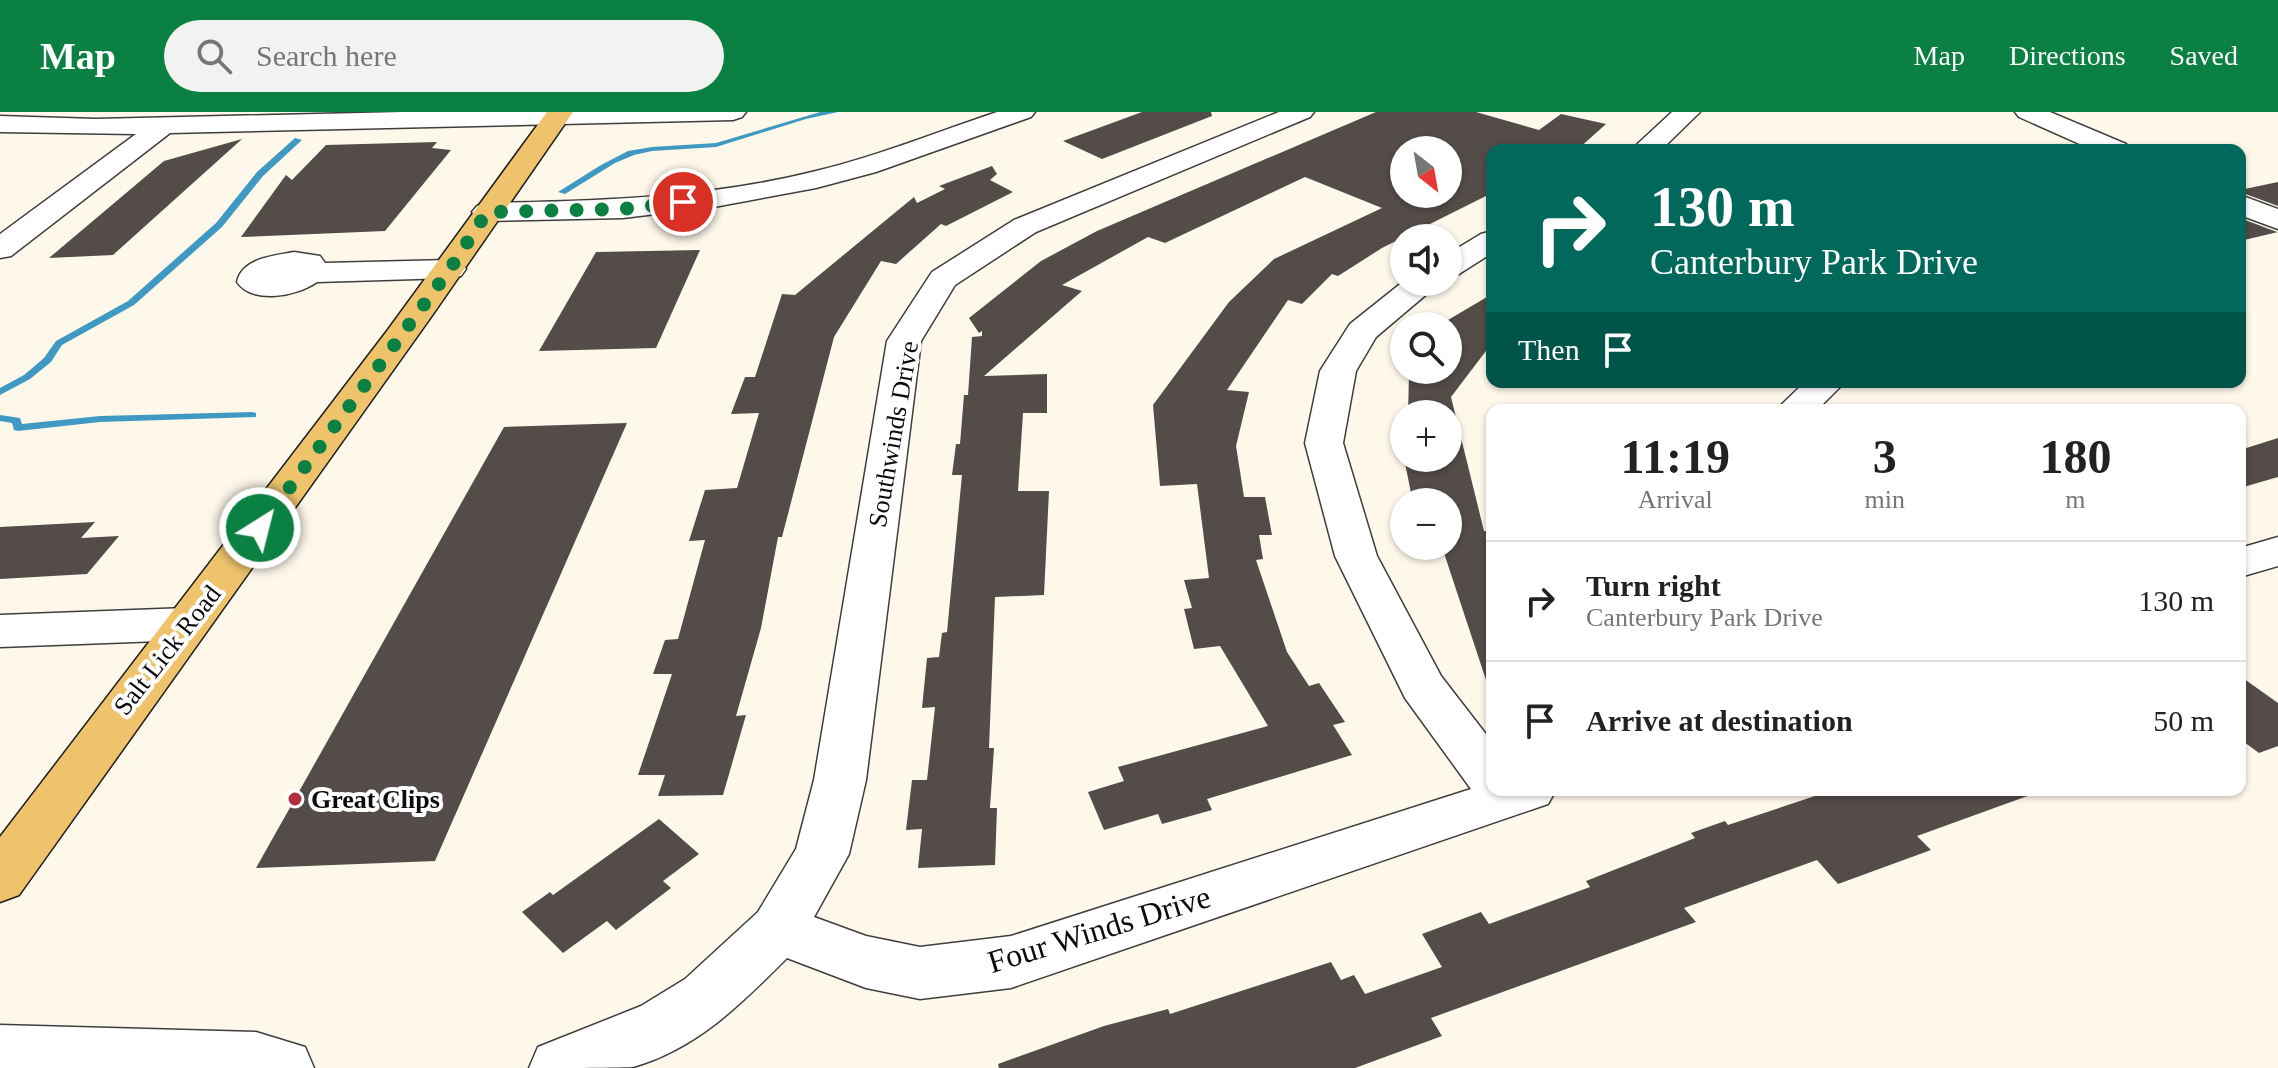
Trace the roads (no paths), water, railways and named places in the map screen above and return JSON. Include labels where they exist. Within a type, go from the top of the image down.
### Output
[{"type":"main road","name":"Salt Lick Road","points":[[0,879],[131,695],[450,269],[487,212],[558,115]]},
{"type":"street","points":[[0,124],[56,127],[172,119],[733,112]]},
{"type":"street","points":[[487,212],[623,209],[714,198],[816,180],[1022,112]]},
{"type":"street","name":"Southwinds Drive","points":[[778,929],[822,854],[836,795],[904,341],[943,279],[1025,226],[1301,112]]},
{"type":"street","points":[[1652,144],[1687,112]]},
{"type":"street","points":[[2028,112],[2102,144]]},
{"type":"street","points":[[0,249],[172,119]]},
{"type":"street","points":[[2246,207],[2278,220]]},
{"type":"street","points":[[1462,258],[1486,244]]},
{"type":"street","points":[[310,273],[450,269]]},
{"type":"street","points":[[1404,296],[1362,331],[1338,371],[1324,443],[1356,556],[1422,686],[1486,764]]},
{"type":"street","points":[[1802,404],[1820,388]]},
{"type":"street","points":[[2246,561],[2278,551]]},
{"type":"street","points":[[0,631],[187,624]]},
{"type":"street","name":"Four Winds Drive","points":[[778,929],[866,962],[920,973],[1011,962],[1487,796]]},
{"type":"street","points":[[560,1068],[614,1048],[673,1019],[706,998],[778,929]]},
{"type":"street","points":[[0,1054],[256,1061],[283,1068]]},
{"type":"waterway","points":[[562,192],[631,153],[716,145],[804,118],[835,112]]},
{"type":"waterway","points":[[0,392],[27,377],[48,360],[59,343],[131,303],[219,225],[260,174],[298,140]]},
{"type":"waterway","points":[[0,418],[16,420],[18,428],[100,419],[252,415]]},
{"type":"place","name":"Great Clips","points":[[295,799]]}]
